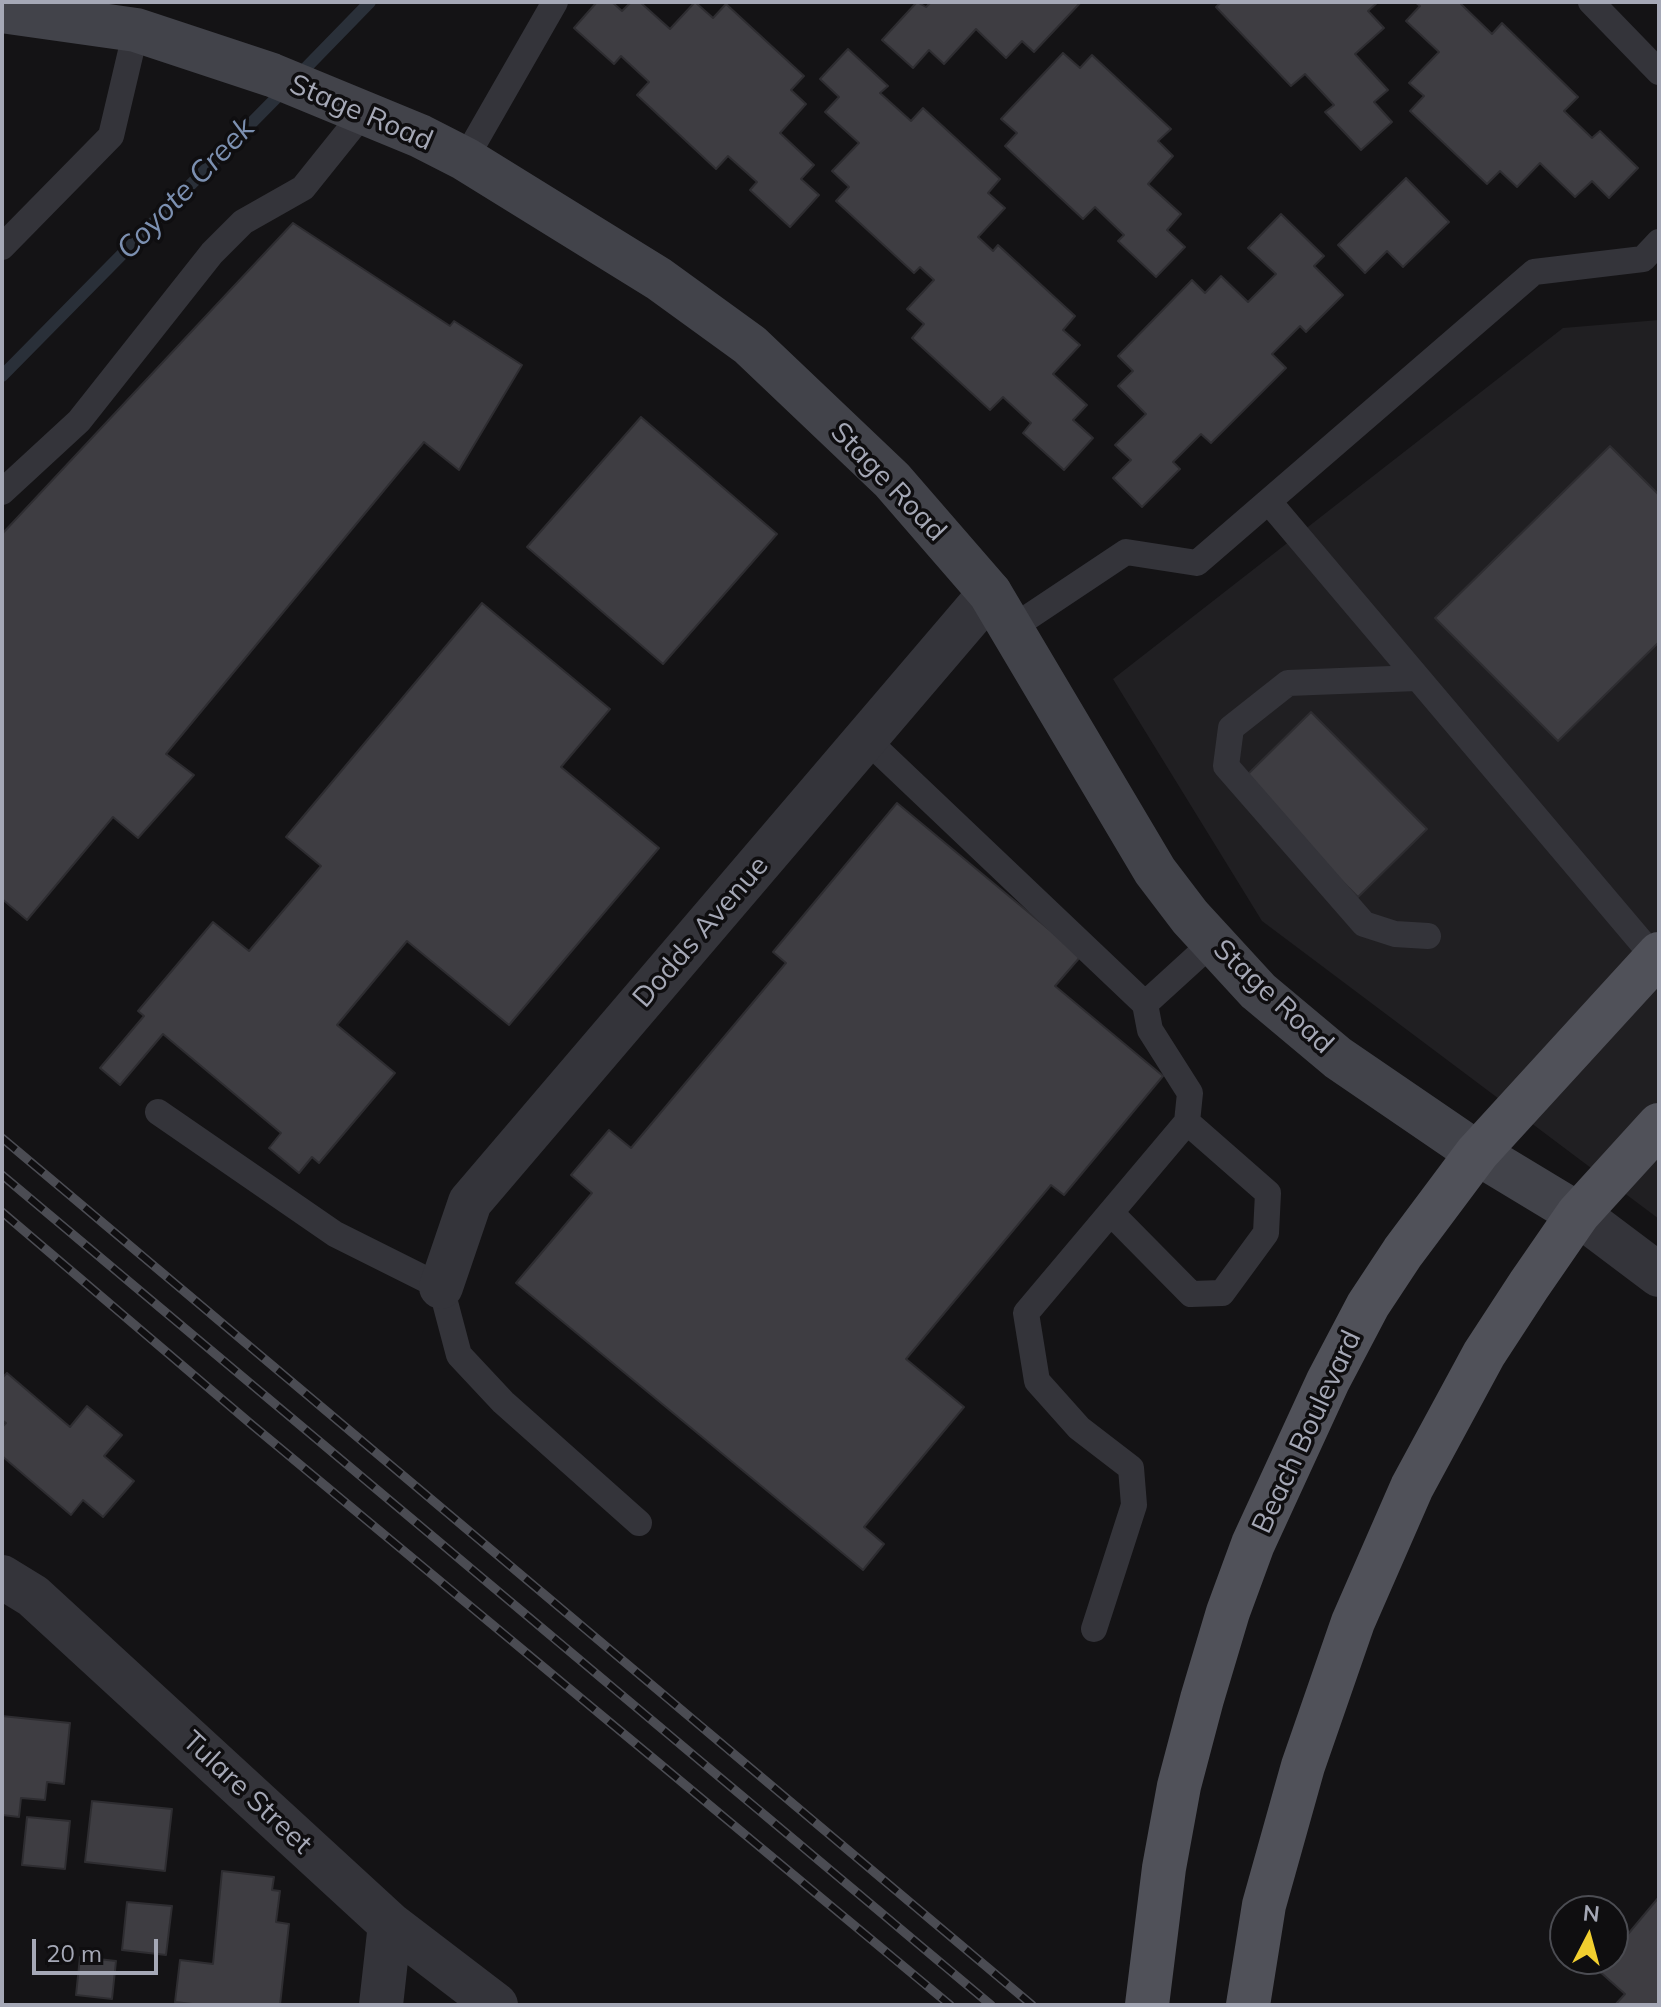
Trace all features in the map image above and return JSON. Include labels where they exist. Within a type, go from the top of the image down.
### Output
[{"type":"main road","name":"Stage Road","points":[[2,11],[136,30],[320,94],[420,136],[465,159],[659,279],[750,345],[892,480],[1001,611],[1155,871],[1190,917],[1258,991],[1338,1058],[1477,1153],[1578,1214]]},
{"type":"main road","name":"Beach Boulevard","points":[[1147,2005],[1162,1883],[1179,1786],[1228,1612],[1253,1544],[1304,1431],[1368,1305],[1403,1252],[1477,1153],[1657,956]]},
{"type":"main road","points":[[1248,2005],[1264,1905],[1303,1766],[1353,1622],[1412,1487],[1477,1367],[1578,1214],[1659,1125]]},
{"type":"street","name":"Dodds Avenue","points":[[441,1287],[470,1202],[866,739],[1001,611]]},
{"type":"street","points":[[1578,1214],[1659,1275]]},
{"type":"street","name":"Tulare Street","points":[[2,1577],[33,1596],[390,1924],[496,2005]]},
{"type":"street","points":[[381,2005],[390,1924]]},
{"type":"lane","points":[[465,159],[555,2]]},
{"type":"lane","points":[[1591,2],[1659,72]]},
{"type":"lane","points":[[2,247],[111,136],[136,30]]},
{"type":"lane","points":[[2,492],[79,421],[212,253],[243,222],[303,188],[364,112]]},
{"type":"lane","points":[[1001,611],[1126,552],[1197,563],[1534,272],[1643,259],[1659,242]]},
{"type":"lane","points":[[1269,502],[1657,956]]},
{"type":"lane","points":[[1417,678],[1288,683],[1231,728],[1226,766],[1364,924],[1395,934],[1428,936]]},
{"type":"lane","points":[[866,739],[1145,1004],[1150,1030],[1190,1093],[1187,1122],[1026,1313],[1037,1381],[1079,1428],[1131,1468],[1134,1505],[1094,1629]]},
{"type":"lane","points":[[1145,1004],[1213,942]]},
{"type":"lane","points":[[158,1112],[335,1234],[441,1287],[459,1355],[503,1402],[639,1523]]},
{"type":"lane","points":[[1111,1213],[1191,1294],[1222,1293],[1266,1233],[1268,1193],[1187,1122]]},
{"type":"shaded area","points":[[1659,320],[1659,1219],[1262,921],[1113,679],[1563,328]]},
{"type":"building","points":[[597,2],[612,2],[622,11],[631,2],[640,2],[670,29],[695,2],[713,18],[726,4],[804,76],[791,90],[806,104],[780,133],[814,165],[801,179],[819,195],[790,227],[750,190],[757,182],[728,156],[716,169],[637,95],[649,82],[621,56],[614,64],[574,28]]},
{"type":"building","points":[[917,2],[926,7],[931,2],[1081,2],[1034,52],[1022,41],[1006,58],[976,29],[944,64],[929,50],[913,68],[882,40]]},
{"type":"building","points":[[1221,2],[1378,2],[1368,11],[1384,28],[1355,54],[1388,90],[1374,102],[1392,122],[1361,150],[1325,112],[1334,105],[1305,74],[1291,86],[1216,7]]},
{"type":"building","points":[[1415,2],[1462,2],[1492,34],[1502,23],[1578,97],[1564,111],[1592,138],[1600,131],[1638,168],[1609,198],[1592,181],[1575,197],[1540,163],[1517,187],[1500,171],[1487,184],[1410,111],[1424,96],[1409,83],[1439,52],[1406,21],[1420,6]]},
{"type":"building","points":[[848,49],[888,86],[880,93],[911,121],[923,108],[1000,179],[988,193],[1005,208],[978,237],[993,251],[998,245],[1075,316],[1063,330],[1080,345],[1053,374],[1087,405],[1073,420],[1093,438],[1064,470],[1023,433],[1031,423],[1003,397],[990,410],[912,338],[924,324],[907,309],[934,280],[920,267],[914,273],[836,201],[849,187],[832,171],[859,143],[825,112],[839,97],[820,79]]},
{"type":"building","points":[[1063,53],[1080,68],[1092,55],[1171,129],[1158,141],[1173,156],[1148,184],[1181,214],[1167,230],[1185,247],[1156,277],[1118,241],[1124,235],[1095,207],[1083,219],[1005,146],[1017,133],[1001,119]]},
{"type":"building","points":[[1406,178],[1449,222],[1403,267],[1387,251],[1365,273],[1338,245]]},
{"type":"building","points":[[1281,214],[1324,256],[1314,266],[1343,295],[1306,332],[1300,326],[1272,354],[1286,368],[1211,443],[1201,434],[1173,462],[1180,469],[1142,507],[1113,478],[1131,460],[1115,445],[1146,414],[1118,386],[1133,371],[1118,356],[1192,280],[1205,293],[1221,276],[1248,302],[1276,274],[1248,248]]},
{"type":"building","points":[[293,223],[450,326],[454,321],[522,365],[459,470],[424,442],[166,754],[194,775],[138,838],[113,817],[27,920],[2,899],[2,534]]},
{"type":"building","points":[[641,417],[777,534],[663,664],[527,547]]},
{"type":"building","points":[[1610,446],[1659,495],[1659,642],[1558,741],[1435,618]]},
{"type":"building","points":[[482,603],[610,709],[561,767],[659,848],[509,1025],[407,941],[337,1025],[395,1073],[319,1163],[312,1157],[299,1173],[269,1148],[281,1133],[163,1034],[120,1085],[100,1068],[144,1016],[138,1011],[213,922],[249,951],[321,866],[286,837]]},
{"type":"building","points":[[1311,712],[1427,829],[1358,897],[1241,781]]},
{"type":"building","points":[[897,803],[1081,956],[1055,986],[1163,1076],[1064,1195],[1051,1185],[906,1359],[964,1407],[864,1527],[884,1544],[863,1570],[516,1283],[592,1193],[571,1175],[609,1130],[631,1148],[786,963],[773,952]]},
{"type":"building","points":[[7,1373],[70,1427],[87,1406],[122,1435],[104,1456],[134,1481],[103,1517],[83,1500],[71,1515],[2,1456],[2,1427],[6,1423],[2,1420],[2,1378]]},
{"type":"building","points":[[2,1716],[70,1723],[64,1784],[47,1782],[45,1800],[21,1798],[19,1817],[2,1815]]},
{"type":"building","points":[[92,1801],[172,1809],[165,1871],[85,1862]]},
{"type":"building","points":[[27,1817],[70,1821],[65,1869],[22,1865]]},
{"type":"building","points":[[222,1871],[274,1877],[272,1890],[280,1891],[276,1922],[289,1924],[280,2005],[175,2002],[180,1960],[213,1964]]},
{"type":"building","points":[[1659,1897],[1659,2005],[1615,2005],[1625,1994],[1604,1975],[1629,1975],[1629,1933]]},
{"type":"building","points":[[127,1902],[172,1906],[166,1955],[122,1950]]},
{"type":"building","points":[[80,1957],[116,1961],[112,1999],[76,1995]]},
{"type":"waterway","name":"Coyote Creek","points":[[297,77],[370,2]]},
{"type":"waterway","name":"Coyote Creek","points":[[2,376],[284,90]]},
{"type":"railway","points":[[2,1138],[1032,2005]]},
{"type":"railway","points":[[2,1175],[991,2005]]},
{"type":"railway","points":[[2,1212],[251,1424],[950,2005]]}]
